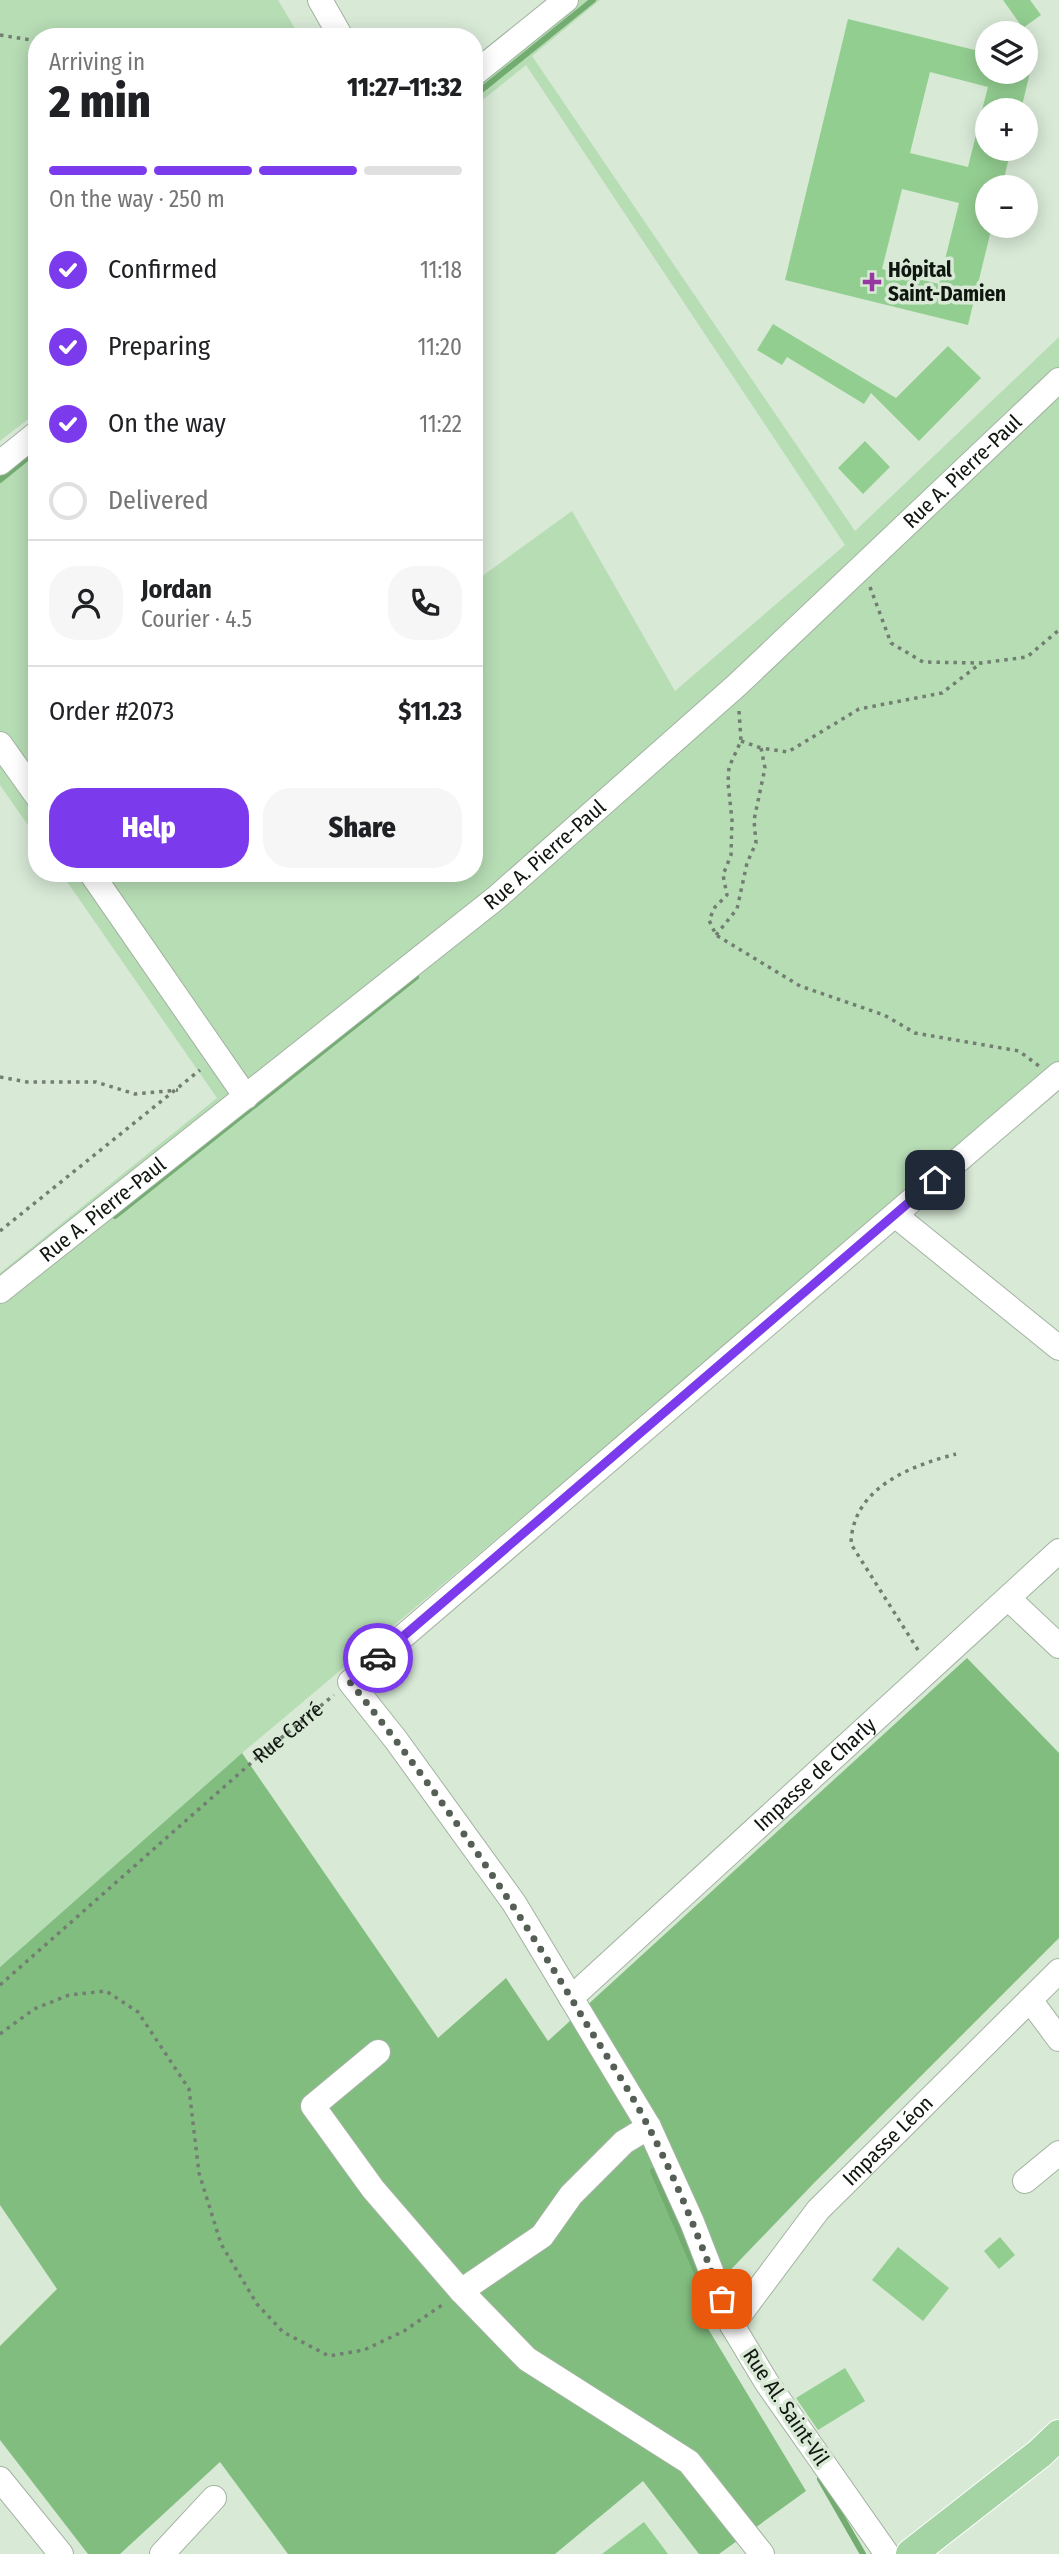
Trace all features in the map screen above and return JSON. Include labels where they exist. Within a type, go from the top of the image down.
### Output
[{"type":"main road","points":[[911,2554],[1039,2454],[1059,2435]]},
{"type":"street","points":[[320,0],[336,28]]},
{"type":"street","points":[[483,67],[566,0]]},
{"type":"street","name":"Rue A. Pierre-Paul","points":[[0,1291],[496,898],[737,685],[1059,380]]},
{"type":"street","points":[[0,463],[28,440]]},
{"type":"street","points":[[0,744],[28,783]]},
{"type":"street","points":[[97,882],[246,1097]]},
{"type":"street","points":[[350,1682],[1058,1077]]},
{"type":"street","points":[[895,1215],[1059,1348]]},
{"type":"street","name":"Impasse de Charly","points":[[571,1998],[1059,1551]]},
{"type":"street","points":[[1009,1599],[1059,1646]]},
{"type":"street","name":"Rue Al. Saint-Vil","points":[[350,1682],[396,1740],[513,1903],[649,2127],[692,2222],[732,2325],[767,2383],[887,2554]]},
{"type":"street","name":"Impasse Léon","points":[[732,2325],[818,2210],[1059,1971]]},
{"type":"street","points":[[1030,2000],[1059,2039]]},
{"type":"street","points":[[378,2052],[313,2106],[373,2189],[461,2291],[527,2360],[689,2462],[762,2554]]},
{"type":"street","points":[[461,2291],[542,2236],[580,2186],[624,2142],[649,2127]]},
{"type":"street","points":[[1025,2181],[1059,2153]]},
{"type":"street","points":[[0,2479],[61,2554]]},
{"type":"street","points":[[162,2554],[214,2498]]},
{"type":"path","points":[[0,35],[28,40]]},
{"type":"path","points":[[863,567],[891,643],[923,662],[981,663],[1027,657],[1059,630]]},
{"type":"path","points":[[741,741],[761,748],[788,752],[859,709],[942,693],[981,663]]},
{"type":"path","points":[[737,685],[741,741],[729,767],[731,855],[723,875],[727,895],[715,907],[709,920],[716,935],[800,986],[884,1015],[915,1033],[1019,1051],[1058,1077]]},
{"type":"path","points":[[716,935],[737,909],[747,863],[756,843],[754,820],[765,768],[761,748]]},
{"type":"path","points":[[0,1231],[178,1090],[218,1054]]},
{"type":"path","points":[[0,1077],[27,1082],[96,1082],[135,1094],[178,1090]]},
{"type":"path","points":[[931,1669],[851,1544],[851,1527],[861,1508],[898,1474],[920,1464],[956,1454]]},
{"type":"path","name":"Rue Carré","points":[[0,1985],[259,1756],[350,1682]]},
{"type":"path","points":[[0,2034],[34,2010],[69,1995],[106,1992],[138,2012],[189,2089],[199,2173],[221,2244],[257,2304],[283,2332],[330,2356],[364,2350],[404,2331],[461,2291]]},
{"type":"green space","points":[[0,0],[278,0],[295,28],[28,28],[28,419],[0,441]]},
{"type":"green space","points":[[545,0],[600,0],[532,56],[855,531],[1059,337],[1059,1066],[242,1753],[0,1967],[0,1273],[217,1098],[67,882],[483,882],[483,575],[572,511],[675,691],[845,545],[526,65],[483,100],[483,53]]},
{"type":"green space","points":[[28,435],[28,825],[0,785],[0,456]]},
{"type":"green space","points":[[967,1658],[1059,1753],[1059,1938],[814,2183],[695,2307],[806,2491],[719,2554],[699,2554],[643,2481],[555,2554],[288,2554],[220,2462],[120,2554],[88,2554],[0,2440],[0,2346],[57,2289],[0,2205],[0,1967],[242,1753],[438,2038],[506,1978],[548,2041]]},
{"type":"building","points":[[1003,0],[1030,0],[1041,15],[1033,21],[1018,21]]},
{"type":"building","points":[[848,19],[975,50],[975,84],[930,72],[910,153],[968,167],[975,139],[975,161],[1008,161],[1005,175],[975,175],[975,238],[989,238],[968,325],[785,280]],"holes":[[[902,189],[959,203],[939,284],[882,269]]]},
{"type":"building","points":[[976,84],[1027,84],[1024,98],[985,98],[988,87]]},
{"type":"building","points":[[773,324],[896,398],[948,346],[981,378],[919,441],[871,393],[864,404],[787,357],[782,365],[757,350]]},
{"type":"building","points":[[865,441],[890,467],[863,494],[838,468]]},
{"type":"building","points":[[1000,2237],[1015,2255],[999,2269],[984,2251]]},
{"type":"building","points":[[898,2247],[949,2288],[923,2321],[872,2280]]},
{"type":"building","points":[[845,2368],[865,2401],[818,2430],[796,2398]]},
{"type":"building","points":[[644,2522],[668,2554],[602,2554]]},
{"type":"waterway","points":[[483,89],[593,0]]},
{"type":"waterway","points":[[0,480],[28,457]]},
{"type":"waterway","points":[[115,1216],[416,977]]},
{"type":"waterway","points":[[653,2171],[713,2310]]},
{"type":"waterway","points":[[820,2479],[863,2554]]},
{"type":"way so far","points":[[378,1658],[350,1682],[396,1740],[513,1903],[649,2127],[692,2222],[722,2299]]},
{"type":"place","name":"Hôpital Saint-Damien","points":[[872,282]]},
{"type":"route","points":[[378,1658],[935,1180]]}]
